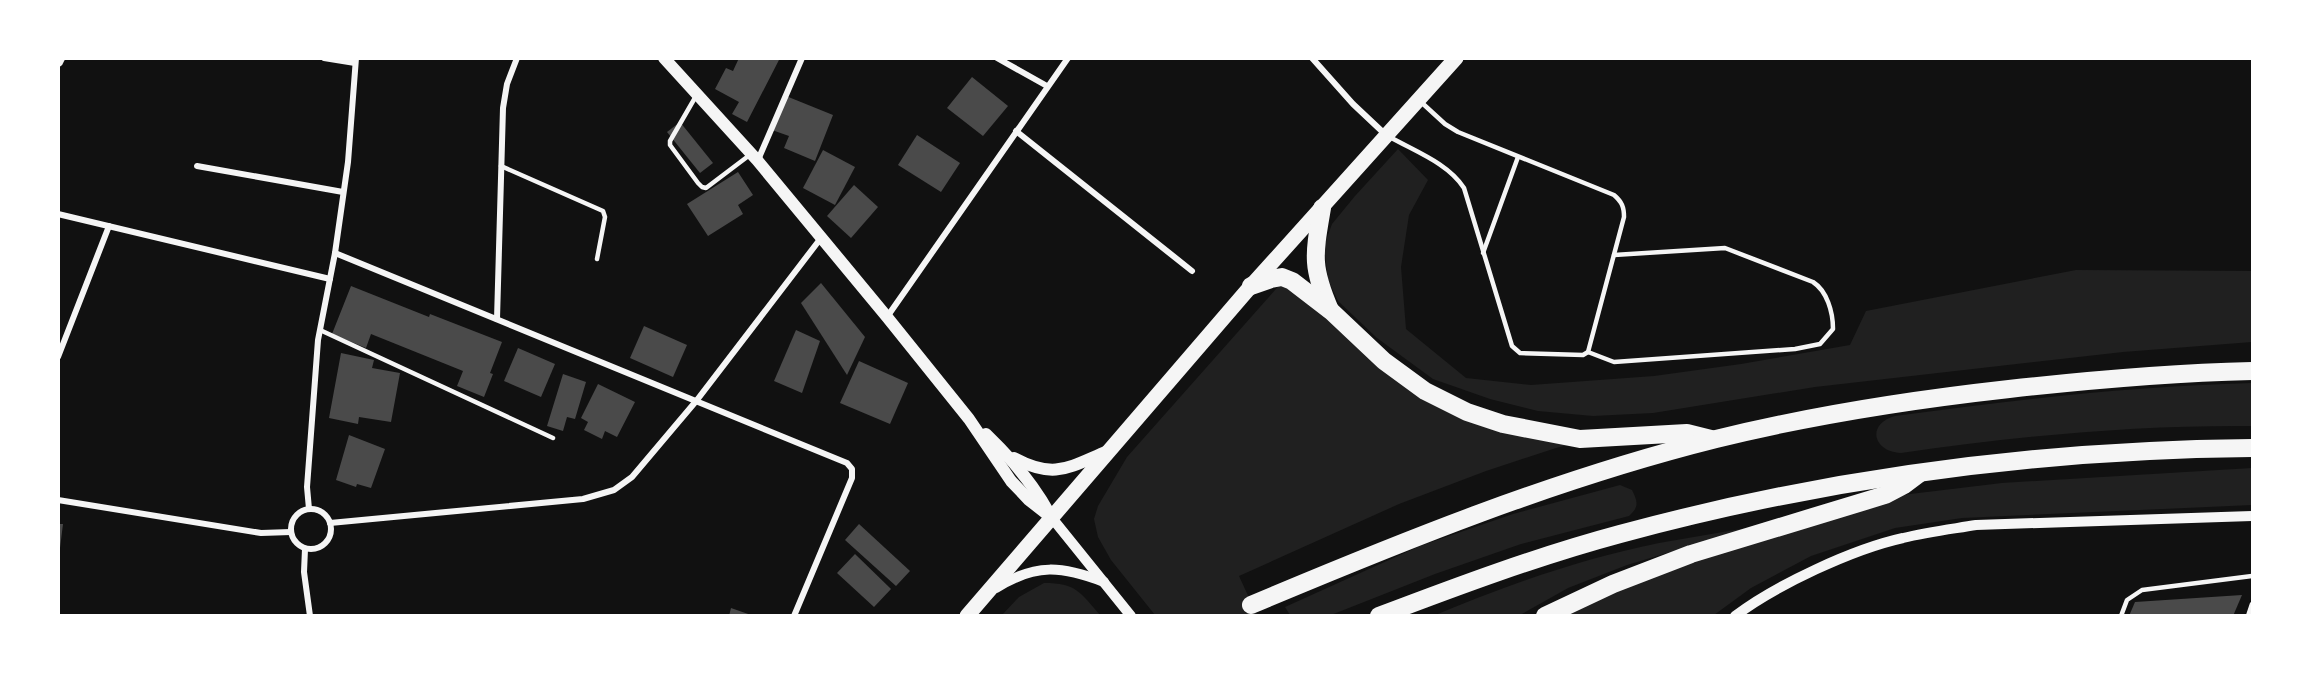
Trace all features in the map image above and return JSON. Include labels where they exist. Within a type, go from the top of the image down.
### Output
[{"type":"highway","points":[[1322,208],[1315,261],[1319,283],[1331,311]]},
{"type":"highway","points":[[1251,286],[1282,277],[1292,281],[1331,311],[1384,361],[1425,391],[1467,412],[1503,424],[1580,439],[1687,433],[1713,440]]},
{"type":"highway","points":[[1251,605],[1429,531],[1499,505],[1713,440],[1818,416],[1905,401],[2149,375],[2253,371]]},
{"type":"highway","points":[[1379,615],[1480,578],[1620,534],[1766,499],[1923,470],[2160,451],[2253,448]]},
{"type":"highway","points":[[1545,615],[1613,584],[1691,554],[1885,495],[1904,485],[1923,470]]},
{"type":"main road","points":[[967,615],[1251,286],[1456,58]]},
{"type":"main road","points":[[668,60],[754,157],[887,317],[969,419],[1011,481],[1029,500],[1052,518]]},
{"type":"main road","points":[[969,419],[1006,453],[1036,490],[1052,518]]},
{"type":"main road","points":[[1006,453],[1033,468],[1045,470],[1068,467],[1112,449]]},
{"type":"street","points":[[309,509],[307,487],[320,330],[335,253],[348,162],[356,61],[324,58]]},
{"type":"street","points":[[497,319],[503,108],[507,84],[517,58]]},
{"type":"street","points":[[754,157],[802,58]]},
{"type":"street","points":[[997,58],[1047,87]]},
{"type":"street","points":[[887,317],[1068,58]]},
{"type":"street","points":[[1312,58],[1353,104],[1387,136]]},
{"type":"street","points":[[1016,131],[1192,272]]},
{"type":"street","points":[[197,166],[343,192]]},
{"type":"street","points":[[58,214],[330,279]]},
{"type":"street","points":[[58,357],[109,226]]},
{"type":"street","points":[[330,523],[583,499],[614,490],[632,477],[697,400],[822,238]]},
{"type":"street","points":[[335,253],[847,463],[852,469],[852,477],[794,615]]},
{"type":"street","points":[[58,500],[261,534],[291,532]]},
{"type":"street","points":[[309,509],[322,513],[330,523],[330,536],[323,546],[311,550],[305,549],[296,542],[291,532],[293,519],[309,509]]},
{"type":"street","points":[[1735,615],[1810,573],[1862,552],[1912,536],[1976,525],[2253,516]]},
{"type":"street","points":[[1052,518],[1131,615]]},
{"type":"street","points":[[305,549],[304,572],[310,615]]},
{"type":"street","points":[[986,594],[1007,581],[1034,570],[1064,569],[1104,582]]},
{"type":"lane","points":[[697,94],[670,141],[670,145],[698,183],[706,188],[754,157]]},
{"type":"lane","points":[[1387,136],[1446,169],[1458,179],[1464,188],[1512,346],[1516,351],[1583,355],[1588,352],[1624,217],[1624,207],[1620,200],[1614,195],[1458,132],[1445,124],[1419,100]]},
{"type":"lane","points":[[1483,254],[1518,157]]},
{"type":"lane","points":[[501,166],[603,211],[605,217],[597,259]]},
{"type":"lane","points":[[1588,352],[1614,362],[1795,349],[1820,344],[1833,329],[1830,312],[1820,287],[1813,282],[1725,248],[1614,255]]},
{"type":"lane","points":[[320,330],[553,438]]},
{"type":"lane","points":[[2121,615],[2127,600],[2142,590],[2253,576]]},
{"type":"lane","points":[[2248,615],[2253,604]]},
{"type":"shaded area","points":[[1398,149],[1428,180],[1409,215],[1401,267],[1406,329],[1466,378],[1531,385],[1654,376],[1850,345],[1866,311],[2076,270],[2252,271],[2252,342],[2123,352],[1815,387],[1653,413],[1593,416],[1538,411],[1490,399],[1433,379],[1377,338],[1338,301],[1328,280],[1324,246],[1332,224]]},
{"type":"shaded area","points":[[1283,281],[1445,404],[1599,437],[1556,448],[1486,471],[1399,504],[1239,576],[1257,615],[1155,615],[1111,560],[1098,537],[1094,519],[1098,506],[1127,457]]},
{"type":"shaded area","points":[[2252,383],[2252,426],[2164,427],[2076,433],[1988,441],[1901,453],[1884,448],[1877,437],[1880,425],[1895,416],[2074,395],[2163,387]]},
{"type":"shaded area","points":[[2252,468],[2252,505],[1962,518],[1895,528],[1811,556],[1751,588],[1714,615],[1539,616],[1877,498],[2002,483]]},
{"type":"shaded area","points":[[1620,485],[1632,490],[1635,498],[1635,510],[1629,516],[1521,544],[1435,574],[1331,615],[1290,615],[1285,607],[1420,546],[1513,514]]},
{"type":"shaded area","points":[[1758,526],[1627,565],[1568,588],[1520,615],[1433,616],[1516,583],[1572,565],[1630,549]]},
{"type":"shaded area","points":[[1044,583],[1071,587],[1100,615],[1002,615],[1019,597]]},
{"type":"building","points":[[739,58],[780,58],[747,122],[732,114],[739,102],[715,89],[726,68],[733,71]]},
{"type":"building","points":[[972,77],[1008,106],[983,136],[947,108]]},
{"type":"building","points":[[786,96],[833,115],[815,161],[784,148],[789,136],[772,130]]},
{"type":"building","points":[[680,122],[713,163],[700,173],[667,132]]},
{"type":"building","points":[[917,135],[960,163],[941,192],[898,165]]},
{"type":"building","points":[[823,150],[855,167],[835,205],[803,188]]},
{"type":"building","points":[[738,172],[753,195],[738,205],[743,214],[708,236],[687,204]]},
{"type":"building","points":[[854,185],[878,207],[851,238],[827,216]]},
{"type":"building","points":[[821,283],[865,337],[847,375],[801,303]]},
{"type":"building","points":[[351,286],[429,317],[430,314],[502,342],[484,397],[457,386],[463,371],[371,334],[366,348],[332,334]]},
{"type":"building","points":[[644,326],[687,345],[673,377],[630,358]]},
{"type":"building","points":[[796,330],[820,341],[802,393],[774,381]]},
{"type":"building","points":[[518,348],[555,364],[541,397],[504,381]]},
{"type":"building","points":[[341,353],[374,360],[372,368],[400,373],[391,422],[359,417],[358,424],[329,418]]},
{"type":"building","points":[[859,361],[908,383],[890,424],[840,403]]},
{"type":"building","points":[[563,374],[586,382],[575,419],[567,417],[563,431],[547,426]]},
{"type":"building","points":[[598,384],[635,402],[617,437],[605,431],[602,439],[584,430],[588,422],[581,418]]},
{"type":"building","points":[[349,435],[385,449],[371,488],[357,484],[356,487],[336,480]]},
{"type":"building","points":[[58,524],[63,524],[60,548],[58,548]]},
{"type":"building","points":[[859,524],[910,571],[896,586],[845,540]]},
{"type":"building","points":[[855,554],[891,589],[874,607],[837,573]]},
{"type":"building","points":[[2242,595],[2233,616],[2129,616],[2135,602]]},
{"type":"building","points":[[731,608],[751,615],[751,616],[729,616]]}]
